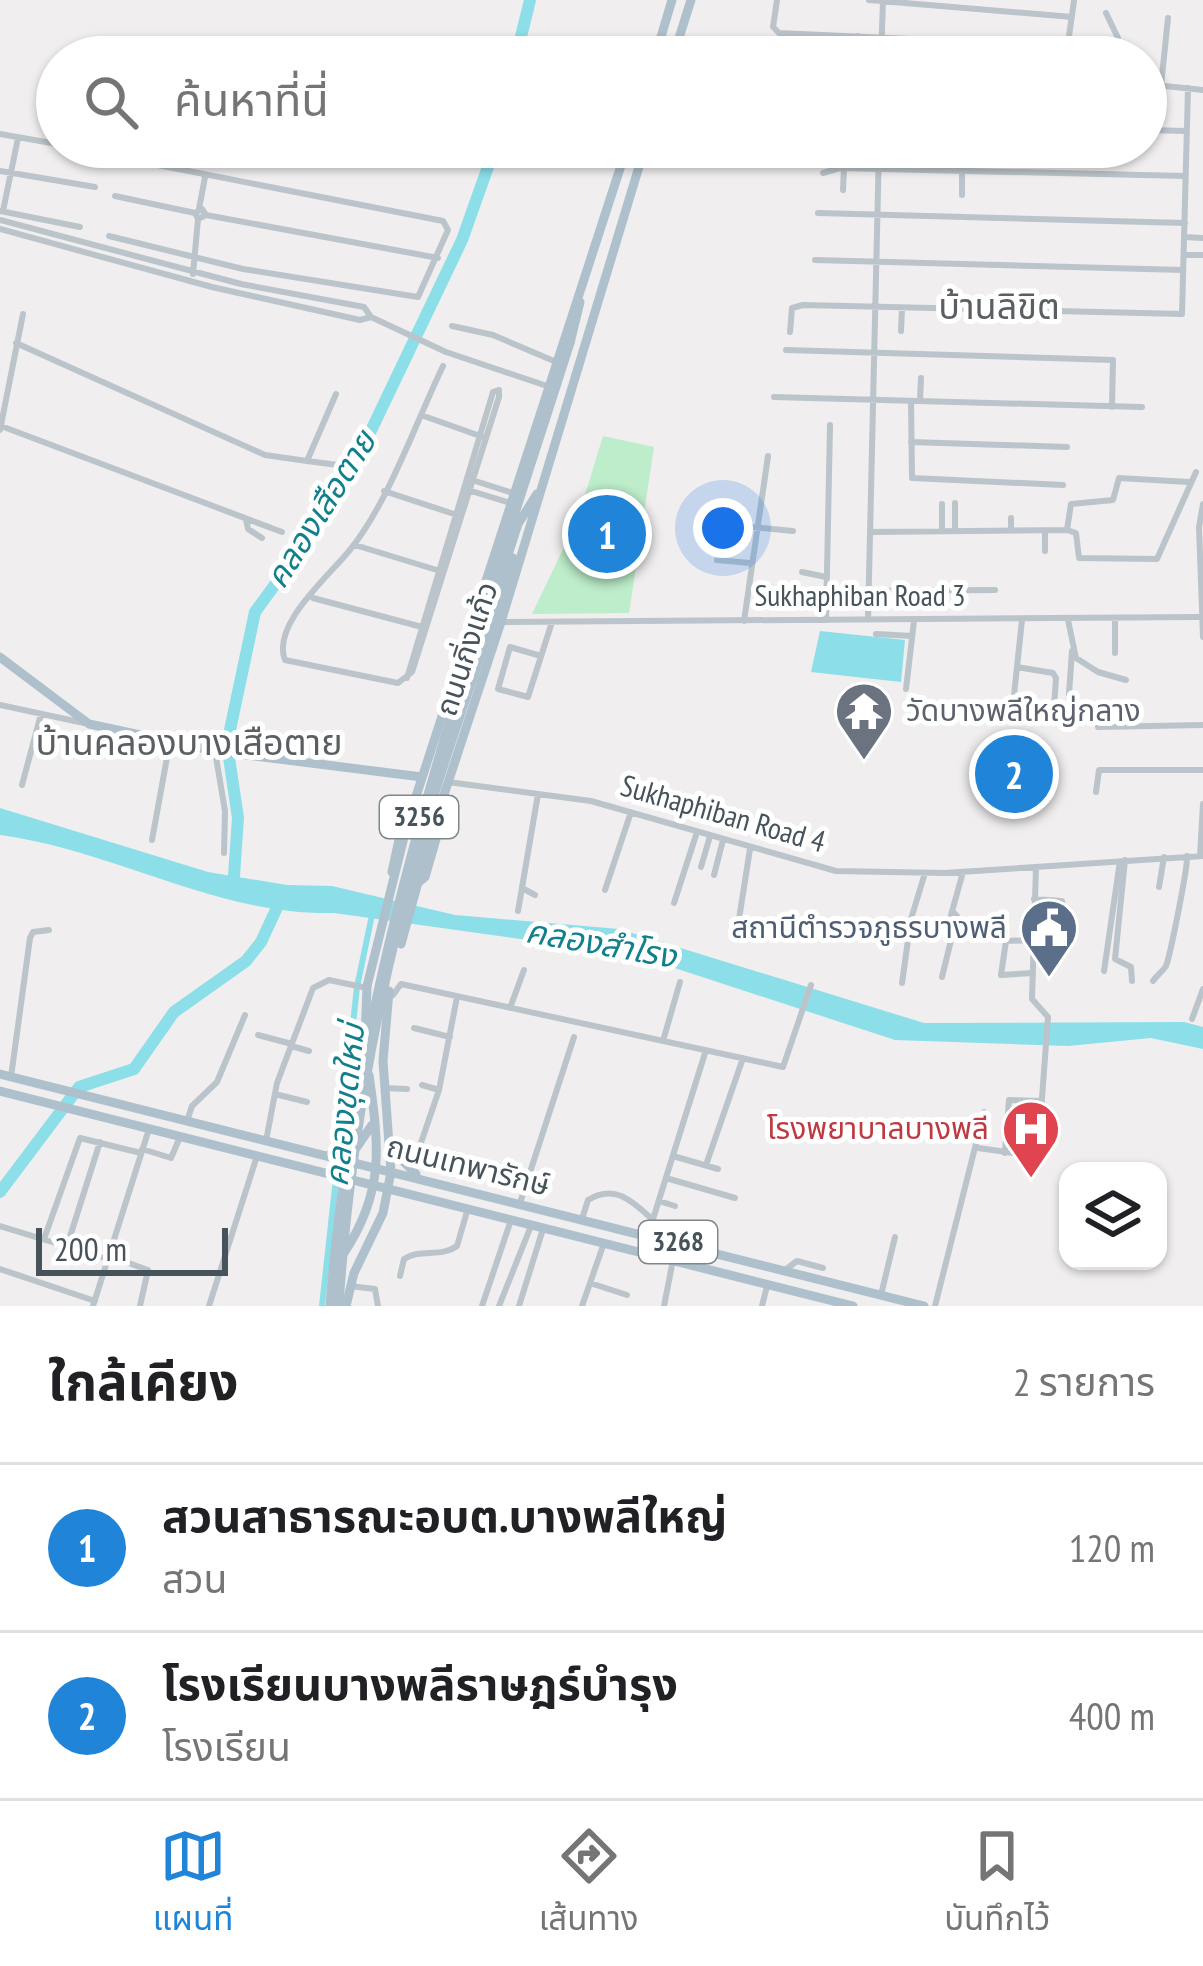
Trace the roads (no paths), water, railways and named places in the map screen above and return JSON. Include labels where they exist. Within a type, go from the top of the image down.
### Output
[{"type":"main road","points":[[662,36],[673,0]]},
{"type":"main road","points":[[680,36],[691,0]]},
{"type":"main road","name":"ถนนกิ่งแก้ว","points":[[373,1168],[374,1114],[361,986],[420,783],[621,168]]},
{"type":"main road","name":"ถนนกิ่งแก้ว","points":[[391,1172],[383,1045],[388,991],[434,823],[501,622],[639,168]]},
{"type":"main road","name":"3256","points":[[335,1306],[349,1119],[372,1000],[433,770],[582,289]]},
{"type":"main road","name":"3256","points":[[435,778],[518,524],[541,490]]},
{"type":"main road","name":"3256","points":[[335,1306],[357,1123],[377,1013],[421,840],[531,501]]},
{"type":"main road","points":[[0,656],[89,724],[218,751],[420,783],[407,806],[392,873],[396,881],[418,886],[427,873],[447,788]]},
{"type":"main road","points":[[434,823],[435,778]]},
{"type":"main road","name":"ถนนเทพารักษ์","points":[[5,1076],[923,1306]]},
{"type":"main road","name":"ถนนเทพารักษ์","points":[[0,1091],[767,1284],[817,1302],[854,1306]]},
{"type":"main road","points":[[322,1156],[348,1151],[367,1136],[374,1114]]},
{"type":"main road","points":[[392,1148],[411,1172],[431,1182]]},
{"type":"main road","name":"3256","points":[[335,1306],[350,1286],[383,1213],[382,1187],[373,1168]]},
{"type":"main road","name":"3256","points":[[335,1306],[333,1274],[391,1172]]},
{"type":"main road","points":[[363,1182],[372,1204]]},
{"type":"main road","points":[[383,1213],[412,1194]]},
{"type":"street","points":[[777,0],[773,27],[778,33],[859,36]]},
{"type":"street","points":[[869,0],[1072,16]]},
{"type":"street","points":[[882,36],[883,1]]},
{"type":"street","points":[[1068,36],[1075,1]]},
{"type":"street","points":[[1106,13],[1117,36]]},
{"type":"street","points":[[1166,36],[1168,18]]},
{"type":"street","points":[[1167,86],[1203,90]]},
{"type":"street","points":[[790,332],[796,305],[1181,315],[1188,88]]},
{"type":"street","points":[[1167,131],[1186,131]]},
{"type":"street","points":[[0,134],[36,141]]},
{"type":"street","points":[[2,220],[18,138]]},
{"type":"street","points":[[109,236],[415,297],[424,293],[448,230],[443,221],[168,168]]},
{"type":"street","points":[[824,172],[844,168],[1185,176]]},
{"type":"street","points":[[843,190],[844,168]]},
{"type":"street","points":[[868,620],[878,170]]},
{"type":"street","points":[[0,171],[95,188]]},
{"type":"street","points":[[962,172],[962,195]]},
{"type":"street","points":[[192,277],[205,176]]},
{"type":"street","points":[[115,196],[438,258]]},
{"type":"street","points":[[818,213],[1185,224]]},
{"type":"street","points":[[2,220],[80,227]]},
{"type":"street","points":[[2,220],[192,277],[360,320],[371,316]]},
{"type":"street","points":[[1185,237],[1203,238]]},
{"type":"street","points":[[182,274],[193,254]]},
{"type":"street","points":[[1184,255],[1203,255]]},
{"type":"street","points":[[815,260],[1184,270]]},
{"type":"street","points":[[192,277],[364,308],[371,316],[397,324],[426,342],[547,386]]},
{"type":"street","points":[[319,310],[322,299]]},
{"type":"street","points":[[902,308],[902,331]]},
{"type":"street","points":[[23,314],[0,428],[282,532]]},
{"type":"street","points":[[452,326],[493,335],[554,362]]},
{"type":"street","points":[[16,343],[258,454],[338,465]]},
{"type":"street","points":[[785,350],[1113,360],[1112,407]]},
{"type":"street","points":[[443,366],[355,545],[284,640],[285,660],[398,683],[407,678],[499,390],[493,392],[483,437]]},
{"type":"street","points":[[920,378],[911,442],[915,480],[1063,485]]},
{"type":"street","points":[[307,460],[336,394]]},
{"type":"street","points":[[774,397],[1142,407]]},
{"type":"street","points":[[420,415],[483,437]]},
{"type":"street","points":[[826,620],[830,425]]},
{"type":"street","points":[[911,442],[1067,447]]},
{"type":"street","points":[[744,621],[768,456]]},
{"type":"street","points":[[870,532],[1067,530],[1077,535],[1079,558],[1157,559],[1196,472]]},
{"type":"street","points":[[1067,530],[1071,504],[1113,500],[1119,478],[1188,482]]},
{"type":"street","points":[[469,479],[512,498]]},
{"type":"street","points":[[466,489],[484,489]]},
{"type":"street","points":[[382,491],[458,515]]},
{"type":"street","points":[[955,503],[955,531]]},
{"type":"street","points":[[942,504],[942,531]]},
{"type":"street","points":[[1203,504],[1199,617],[1203,637]]},
{"type":"street","points":[[1011,518],[1011,531]]},
{"type":"street","points":[[246,519],[248,529],[262,538]]},
{"type":"street","points":[[733,525],[793,531]]},
{"type":"street","points":[[1045,551],[1046,530]]},
{"type":"street","points":[[355,545],[440,571]]},
{"type":"street","points":[[717,560],[750,562]]},
{"type":"street","points":[[802,572],[826,577]]},
{"type":"street","points":[[868,591],[995,590]]},
{"type":"street","points":[[311,598],[422,628]]},
{"type":"street","name":"Sukhaphiban Road 3","points":[[501,622],[1199,617]]},
{"type":"street","points":[[1115,619],[1115,653]]},
{"type":"street","points":[[1014,695],[1022,620]]},
{"type":"street","points":[[1068,620],[1072,647],[1069,694]]},
{"type":"street","points":[[906,689],[914,621]]},
{"type":"street","points":[[542,656],[509,647],[498,689],[528,697],[542,656],[552,622]]},
{"type":"street","points":[[877,634],[912,636]]},
{"type":"street","points":[[1072,647],[1091,668],[1126,680]]},
{"type":"street","points":[[1015,720],[1053,722],[1056,678],[1053,673],[1017,667]]},
{"type":"street","points":[[0,705],[89,724]]},
{"type":"street","points":[[22,785],[41,714]]},
{"type":"street","points":[[1098,728],[1203,725]]},
{"type":"street","points":[[152,840],[170,741]]},
{"type":"street","points":[[218,751],[224,853]]},
{"type":"street","points":[[1096,792],[1099,770],[1203,770]]},
{"type":"street","points":[[420,783],[435,778]]},
{"type":"street","name":"Sukhaphiban Road 4","points":[[447,788],[538,794],[631,812],[836,871],[963,872],[1202,856]]},
{"type":"street","points":[[518,911],[538,794]]},
{"type":"street","points":[[1202,856],[1203,804]]},
{"type":"street","points":[[605,890],[631,812]]},
{"type":"street","points":[[674,903],[697,832]]},
{"type":"street","points":[[701,866],[710,836]]},
{"type":"street","points":[[714,875],[723,840]]},
{"type":"street","points":[[736,938],[750,849]]},
{"type":"street","points":[[1154,981],[1166,967],[1174,915],[1186,884],[1187,856]]},
{"type":"street","points":[[1159,887],[1164,857]]},
{"type":"street","points":[[1104,971],[1122,860]]},
{"type":"street","points":[[1122,860],[1114,959],[1130,967],[1132,981]]},
{"type":"street","points":[[978,1148],[1035,1156],[1048,1017],[1045,1008],[1032,1003],[1036,868]]},
{"type":"street","points":[[946,933],[963,872]]},
{"type":"street","points":[[902,983],[911,919],[925,873]]},
{"type":"street","points":[[522,888],[535,896]]},
{"type":"street","points":[[1034,899],[1062,901],[1064,919]]},
{"type":"street","points":[[941,977],[957,916],[953,912]]},
{"type":"street","points":[[5,1076],[30,938],[33,932],[49,930]]},
{"type":"street","points":[[1034,974],[1000,975],[1006,941],[1035,940]]},
{"type":"street","points":[[509,1008],[524,970]]},
{"type":"street","points":[[266,1142],[275,1094],[313,988],[329,980],[361,986]]},
{"type":"street","points":[[663,1041],[680,982]]},
{"type":"street","points":[[383,1045],[397,986],[786,1066],[811,985]]},
{"type":"street","points":[[1192,1019],[1203,989]]},
{"type":"street","points":[[411,1172],[439,1090],[458,997]]},
{"type":"street","points":[[187,1121],[192,1106],[217,1082],[244,1015]]},
{"type":"street","points":[[414,1028],[449,1037]]},
{"type":"street","points":[[258,1034],[309,1051]]},
{"type":"street","points":[[520,1203],[574,1037]]},
{"type":"street","points":[[648,1234],[706,1050]]},
{"type":"street","points":[[706,1165],[743,1058]]},
{"type":"street","points":[[422,1085],[439,1090]]},
{"type":"street","points":[[384,1088],[407,1089]]},
{"type":"street","points":[[275,1094],[307,1102]]},
{"type":"street","points":[[1005,1153],[1009,1100],[1042,1101]]},
{"type":"street","points":[[935,1306],[984,1112]]},
{"type":"street","points":[[0,1269],[94,1303],[149,1129]]},
{"type":"street","points":[[44,1239],[80,1138],[171,1158],[180,1136]]},
{"type":"street","points":[[67,1246],[100,1142]]},
{"type":"street","points":[[209,1306],[257,1156]]},
{"type":"street","points":[[673,1156],[718,1168]]},
{"type":"street","points":[[666,1178],[735,1198]]},
{"type":"street","points":[[582,1219],[588,1200],[611,1192],[635,1202],[653,1220]]},
{"type":"street","points":[[659,1202],[675,1206]]},
{"type":"street","points":[[400,1276],[404,1259],[412,1254],[440,1254],[457,1246],[468,1208]]},
{"type":"street","points":[[482,1306],[511,1220]]},
{"type":"street","points":[[500,1306],[531,1225]]},
{"type":"street","points":[[0,1226],[148,1270],[140,1306]]},
{"type":"street","points":[[519,1306],[544,1228]]},
{"type":"street","points":[[881,1295],[896,1237]]},
{"type":"street","points":[[582,1306],[604,1243]]},
{"type":"street","points":[[666,1304],[673,1260]]},
{"type":"street","points":[[785,1270],[797,1262],[823,1268]]},
{"type":"street","points":[[590,1283],[627,1295]]},
{"type":"street","points":[[762,1306],[767,1284]]},
{"type":"street","points":[[350,1286],[375,1289],[379,1306]]},
{"type":"water","points":[[820,631],[905,640],[901,682],[811,672]]},
{"type":"water","name":"คลองสำโรง","points":[[0,808],[208,872],[287,885],[332,886],[455,915],[619,929],[924,1023],[1184,1022],[1203,1027],[1203,1049],[1151,1038],[1068,1046],[895,1040],[635,955],[291,911],[207,894],[84,854],[0,835]]},
{"type":"waterway","name":"คลองเสือตาย","points":[[521,36],[530,0]]},
{"type":"waterway","name":"คลองเสือตาย","points":[[233,890],[238,818],[227,744],[255,612],[328,512],[356,462],[462,240],[488,168]]},
{"type":"waterway","points":[[0,1192],[79,1087],[134,1069],[174,1012],[246,961],[261,942],[280,901]]},
{"type":"waterway","name":"คลองขุดใหม่","points":[[322,1306],[357,987],[372,915]]},
{"type":"place","name":"สวนสาธารณะอบต.บางพลีใหญ่","points":[[607,534]]},
{"type":"place","name":"วัดบางพลีใหญ่กลาง","points":[[864,762]]},
{"type":"place","name":"โรงเรียนบางพลีราษฎร์บำรุง","points":[[1014,774]]},
{"type":"place","name":"สถานีตำรวจภูธรบางพลี","points":[[1049,979]]},
{"type":"place","name":"โรงพยาบาลบางพลี","points":[[1031,1180]]},
{"type":"district","name":"บ้านลิขิต","points":[[999,306]]},
{"type":"district","name":"บ้านคลองบางเสือตาย","points":[[189,742]]}]
